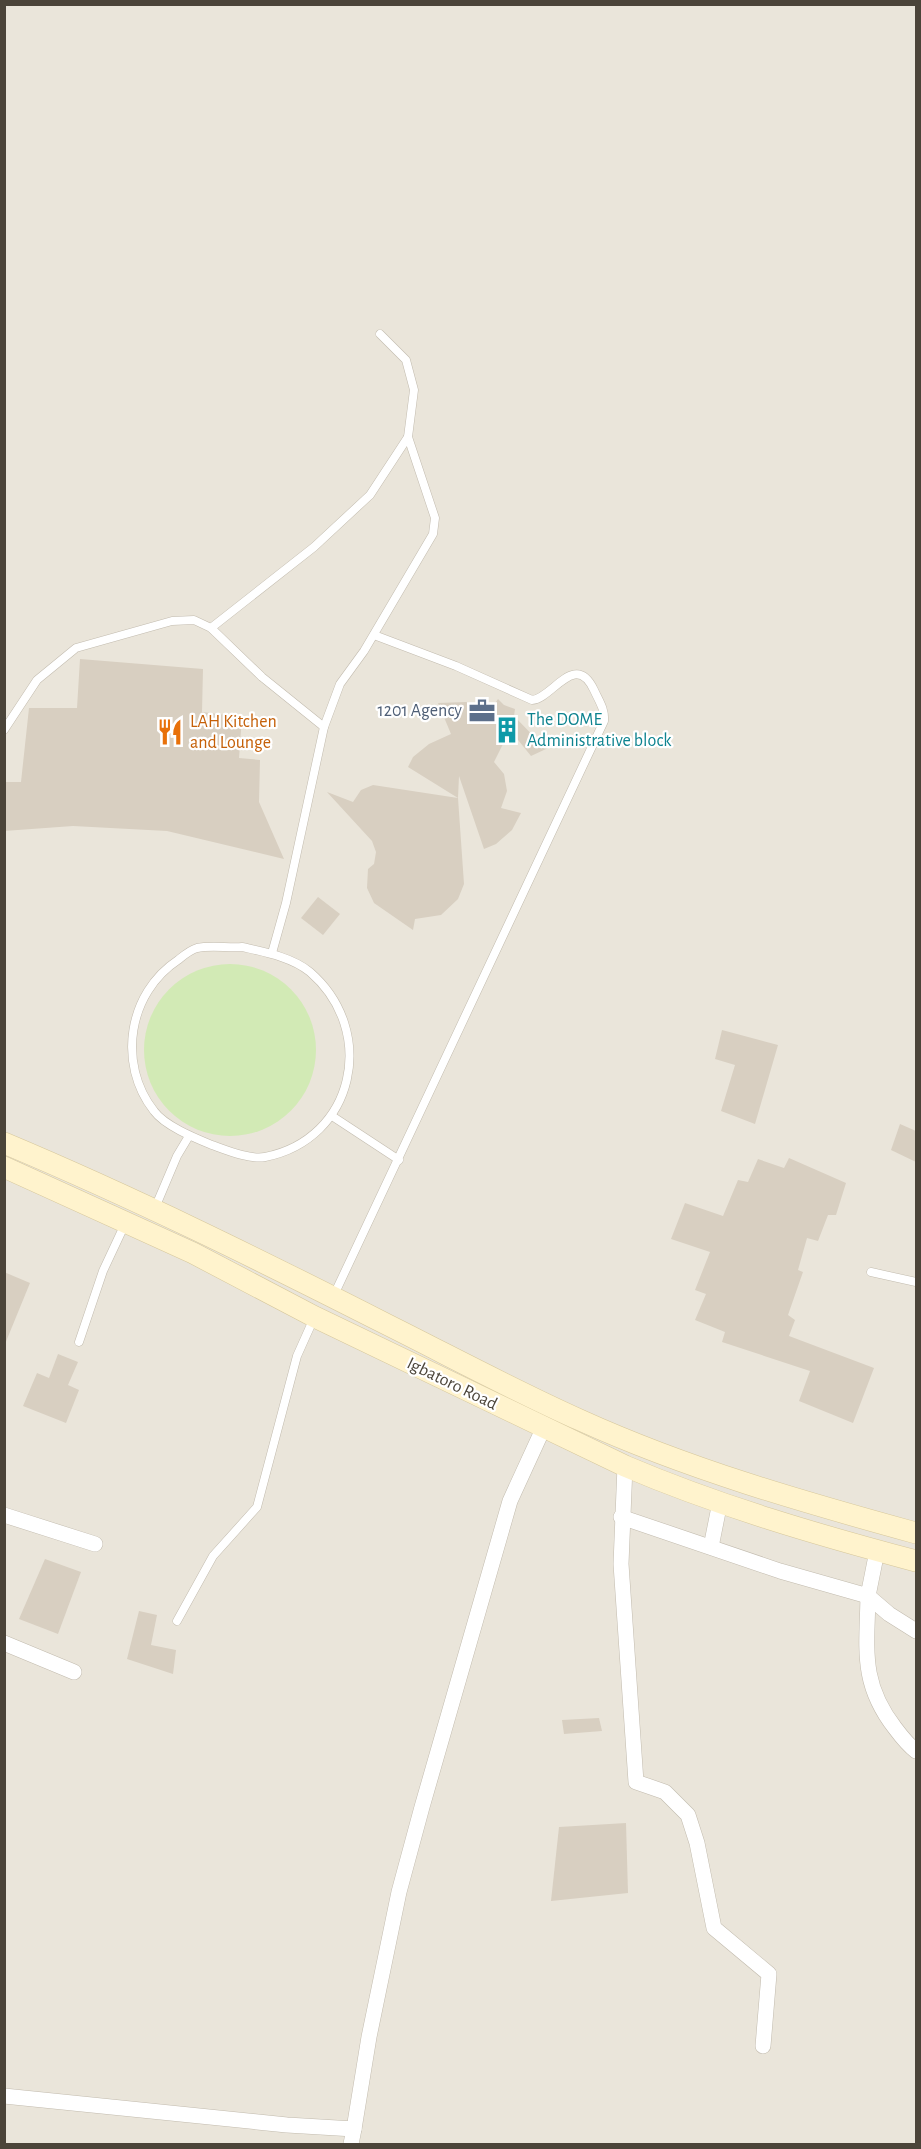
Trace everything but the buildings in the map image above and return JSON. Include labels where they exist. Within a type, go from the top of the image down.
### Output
[{"type":"street","name":"Igbatoro Road","points":[[6,1146],[154,1209],[580,1420],[629,1441],[812,1504],[916,1533]]},
{"type":"street","name":"Igbatoro Road","points":[[4,1167],[193,1253],[315,1317],[543,1429],[625,1466],[720,1502],[916,1561]]},
{"type":"street","points":[[351,2145],[373,2014],[399,1892],[510,1501],[543,1429]]},
{"type":"street","points":[[625,1466],[621,1517],[621,1564],[636,1782],[665,1792],[688,1815],[714,1928],[770,1974],[763,2046]]},
{"type":"street","points":[[711,1547],[720,1502]]},
{"type":"street","points":[[4,1515],[95,1544]]},
{"type":"street","points":[[621,1517],[868,1596],[889,1614],[916,1631]]},
{"type":"street","points":[[877,1551],[868,1596],[867,1641],[871,1688],[880,1709],[916,1751]]},
{"type":"street","points":[[4,1643],[75,1672]]},
{"type":"street","points":[[4,2096],[287,2125],[354,2129]]},
{"type":"lane","points":[[272,953],[286,903],[324,727],[340,684],[374,634],[433,534],[435,518],[408,437],[414,390],[406,360],[380,334]]},
{"type":"lane","points":[[211,628],[314,547],[370,495],[408,437]]},
{"type":"lane","points":[[4,730],[38,680],[76,648],[172,621],[194,620],[211,628],[262,677],[324,727]]},
{"type":"lane","points":[[333,1297],[604,721],[605,711],[590,681],[582,676],[570,675],[555,684],[541,698],[532,700],[456,666],[374,634]]},
{"type":"lane","points":[[242,947],[272,953],[309,970],[336,1000],[350,1038],[349,1079],[332,1116],[302,1144],[263,1158],[226,1150],[189,1136],[154,1113],[135,1078],[130,1040],[140,1002],[163,970],[196,948],[242,947]]},
{"type":"lane","points":[[332,1116],[399,1160]]},
{"type":"lane","points":[[154,1209],[177,1156],[189,1136]]},
{"type":"lane","points":[[79,1342],[103,1271],[126,1223]]},
{"type":"lane","points":[[871,1272],[916,1282]]},
{"type":"lane","points":[[177,1620],[213,1556],[257,1507],[297,1356],[315,1317]]},
{"type":"shaded area","points":[[5,5],[916,5],[916,2144],[5,2144]]},
{"type":"green space","points":[[230,964],[247,965],[263,970],[278,978],[291,989],[302,1002],[310,1017],[315,1033],[315,1067],[310,1083],[302,1098],[291,1111],[278,1122],[263,1130],[247,1135],[230,1136],[213,1135],[197,1130],[182,1122],[169,1111],[158,1098],[150,1083],[145,1067],[144,1050],[145,1033],[150,1017],[158,1002],[169,989],[182,978],[197,970],[213,965]]},
{"type":"place","name":"1201 Agency","points":[[482,711]]},
{"type":"place","name":"The DOME Administrative block","points":[[507,730]]},
{"type":"place","name":"LAH Kitchen and Lounge","points":[[170,732]]}]
